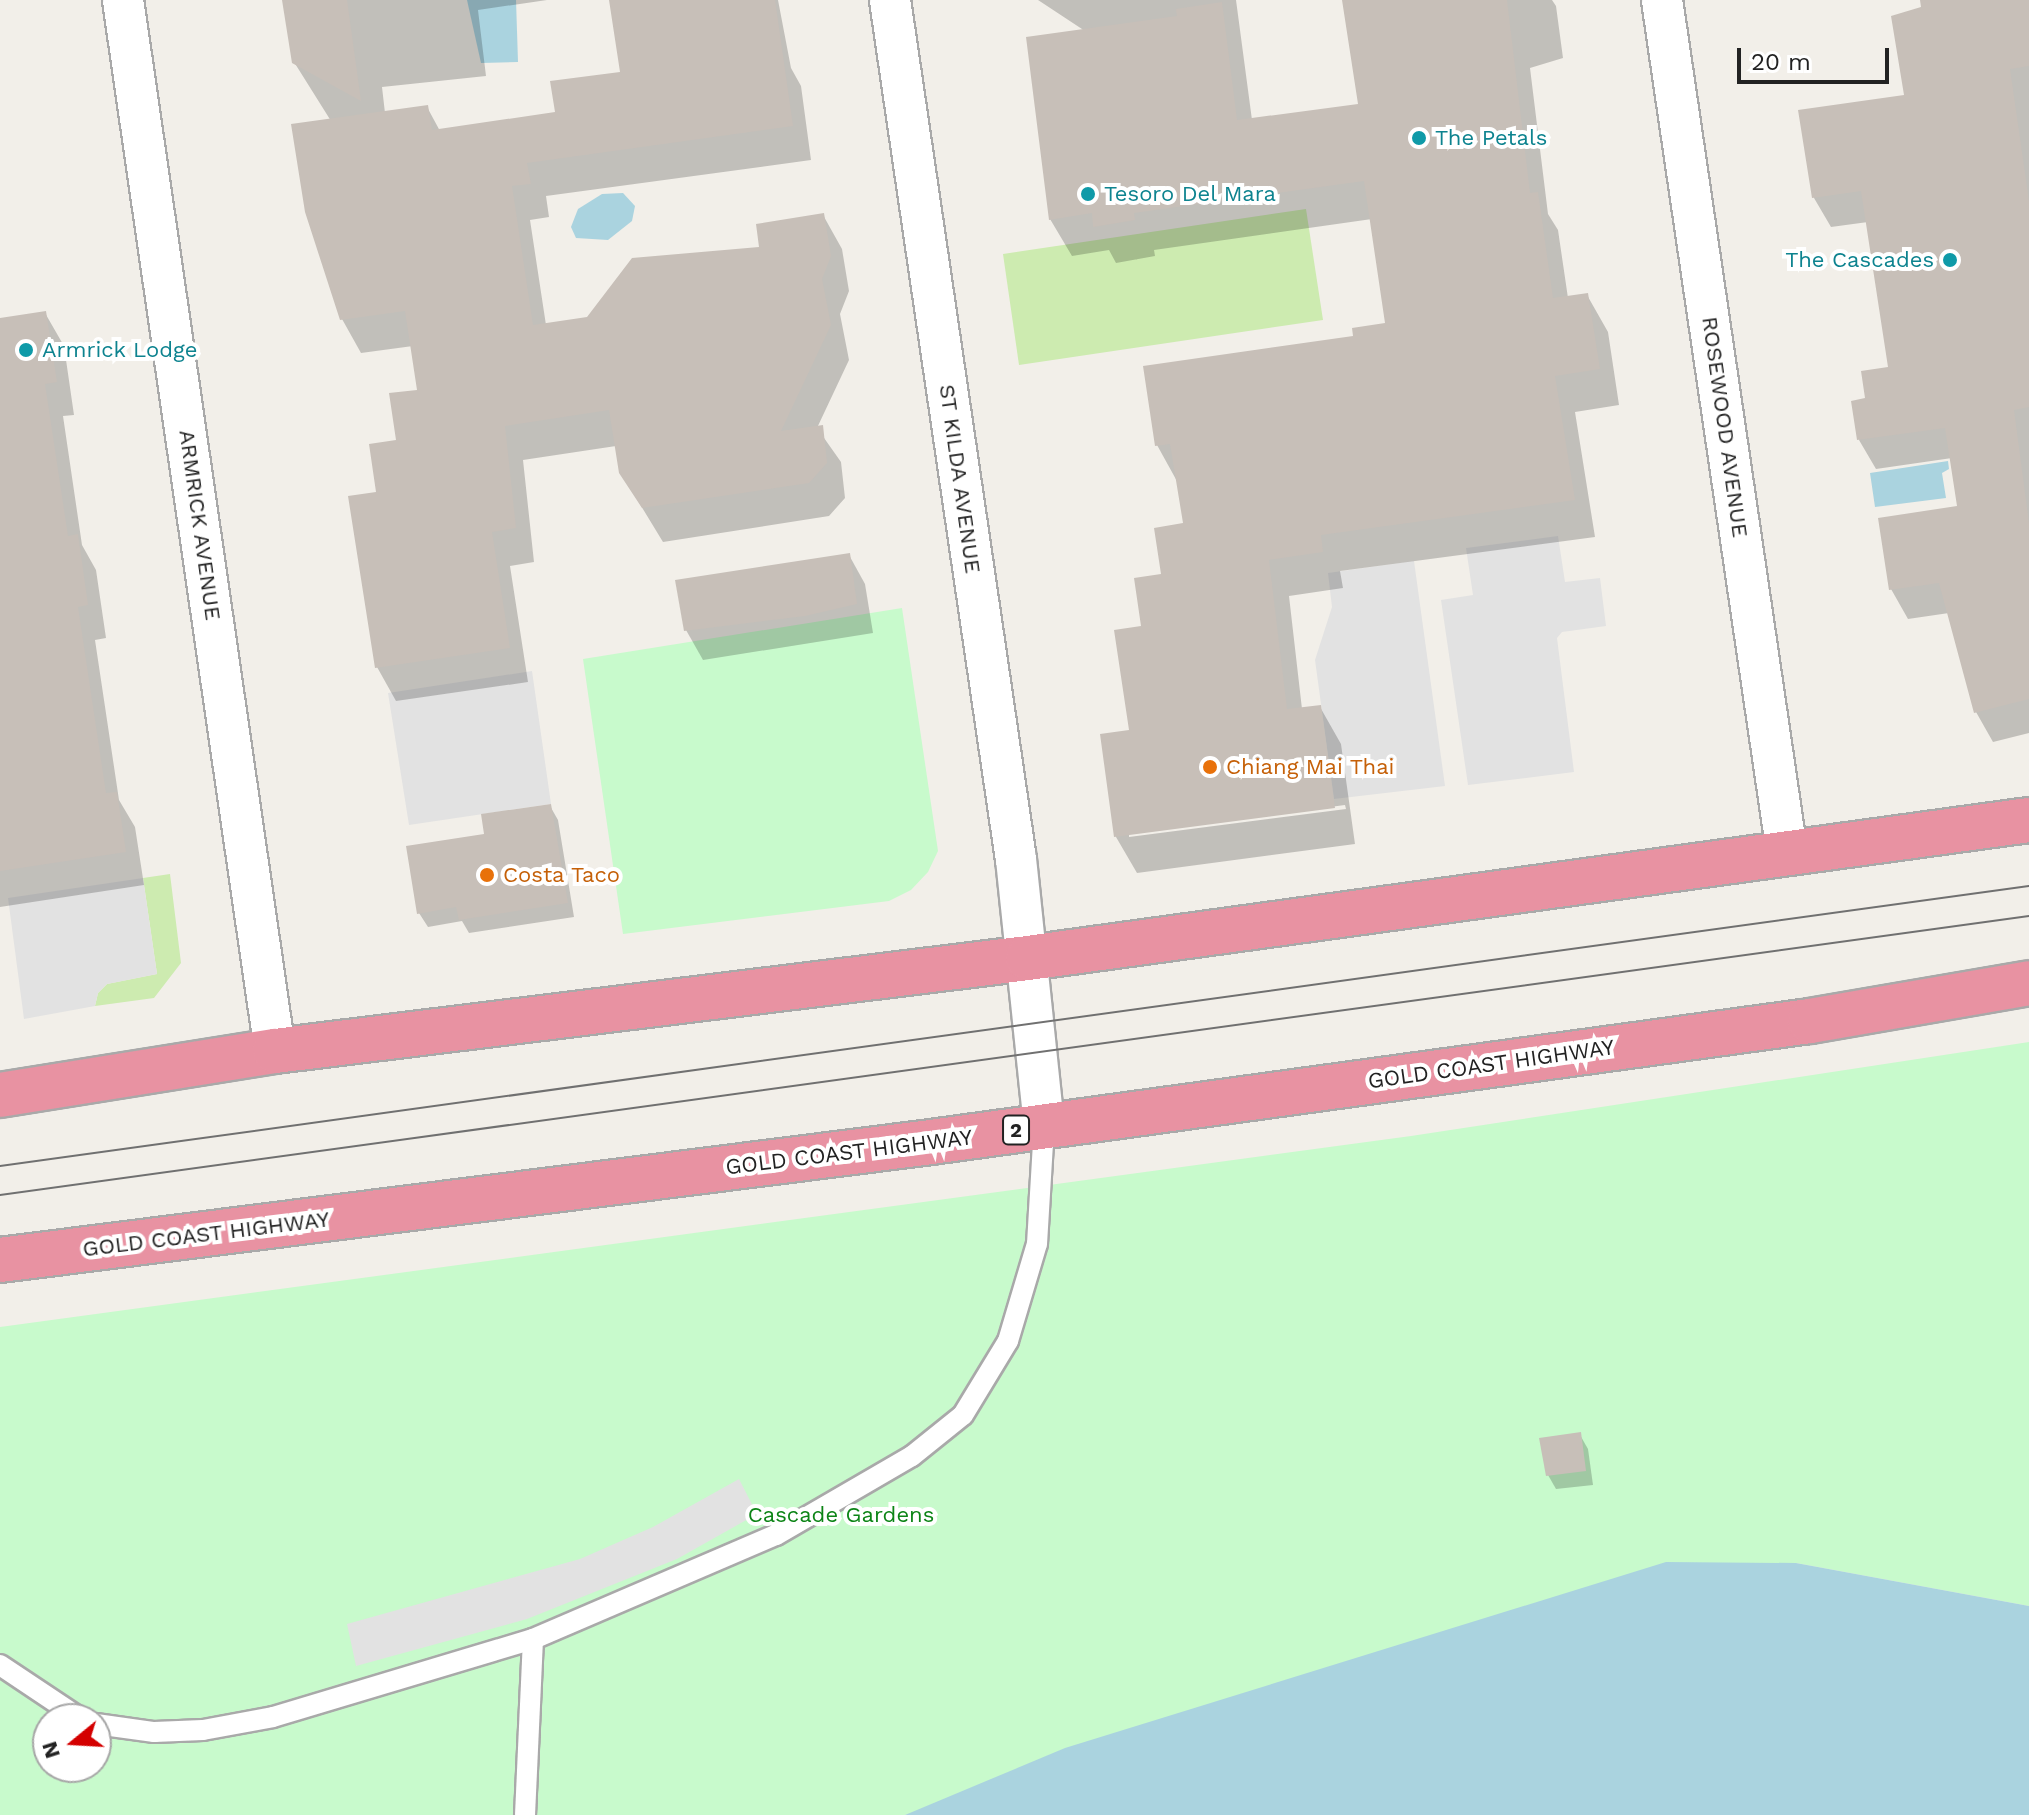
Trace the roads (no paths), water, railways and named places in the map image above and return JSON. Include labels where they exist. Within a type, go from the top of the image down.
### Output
[{"type":"highway","points":[[0,1095],[275,1051],[1028,958],[2029,820]]},
{"type":"highway","name":"GOLD COAST HIGHWAY","points":[[0,1260],[1044,1126],[1810,1021],[2029,983]]},
{"type":"street","name":"ARMRICK AVENUE","points":[[123,0],[275,1051]]},
{"type":"street","name":"ST KILDA AVENUE","points":[[890,0],[1028,958],[1044,1126]]},
{"type":"street","name":"ROSEWOOD AVENUE","points":[[1662,0],[1787,853]]},
{"type":"lane","points":[[112,1725],[191,1730],[273,1717],[533,1639],[776,1535],[912,1456],[963,1415],[1008,1341],[1028,1290],[1037,1244],[1044,1126]]},
{"type":"lane","points":[[525,1815],[533,1639]]},
{"type":"lane","points":[[4,1673],[54,1703]]},
{"type":"water","points":[[467,0],[516,0],[518,62],[481,63]]},
{"type":"water","points":[[623,193],[635,206],[632,221],[608,240],[576,238],[571,227],[578,209],[602,194]]},
{"type":"water","points":[[1948,461],[1949,469],[1942,473],[1946,498],[1875,507],[1870,473]]},
{"type":"water","points":[[1666,1562],[1796,1563],[2029,1606],[2029,1815],[905,1815],[1065,1748]]},
{"type":"tram line","points":[[0,1166],[2029,886]]},
{"type":"tram line","points":[[0,1195],[2029,916]]},
{"type":"place","name":"The Petals","points":[[1419,138]]},
{"type":"place","name":"Tesoro Del Mara","points":[[1088,194]]},
{"type":"place","name":"The Cascades","points":[[1950,260]]},
{"type":"place","name":"Armrick Lodge","points":[[26,350]]},
{"type":"place","name":"Chiang Mai Thai","points":[[1210,767]]},
{"type":"place","name":"Costa Taco","points":[[487,875]]},
{"type":"park label","name":"Cascade Gardens","points":[[841,1515]]}]
